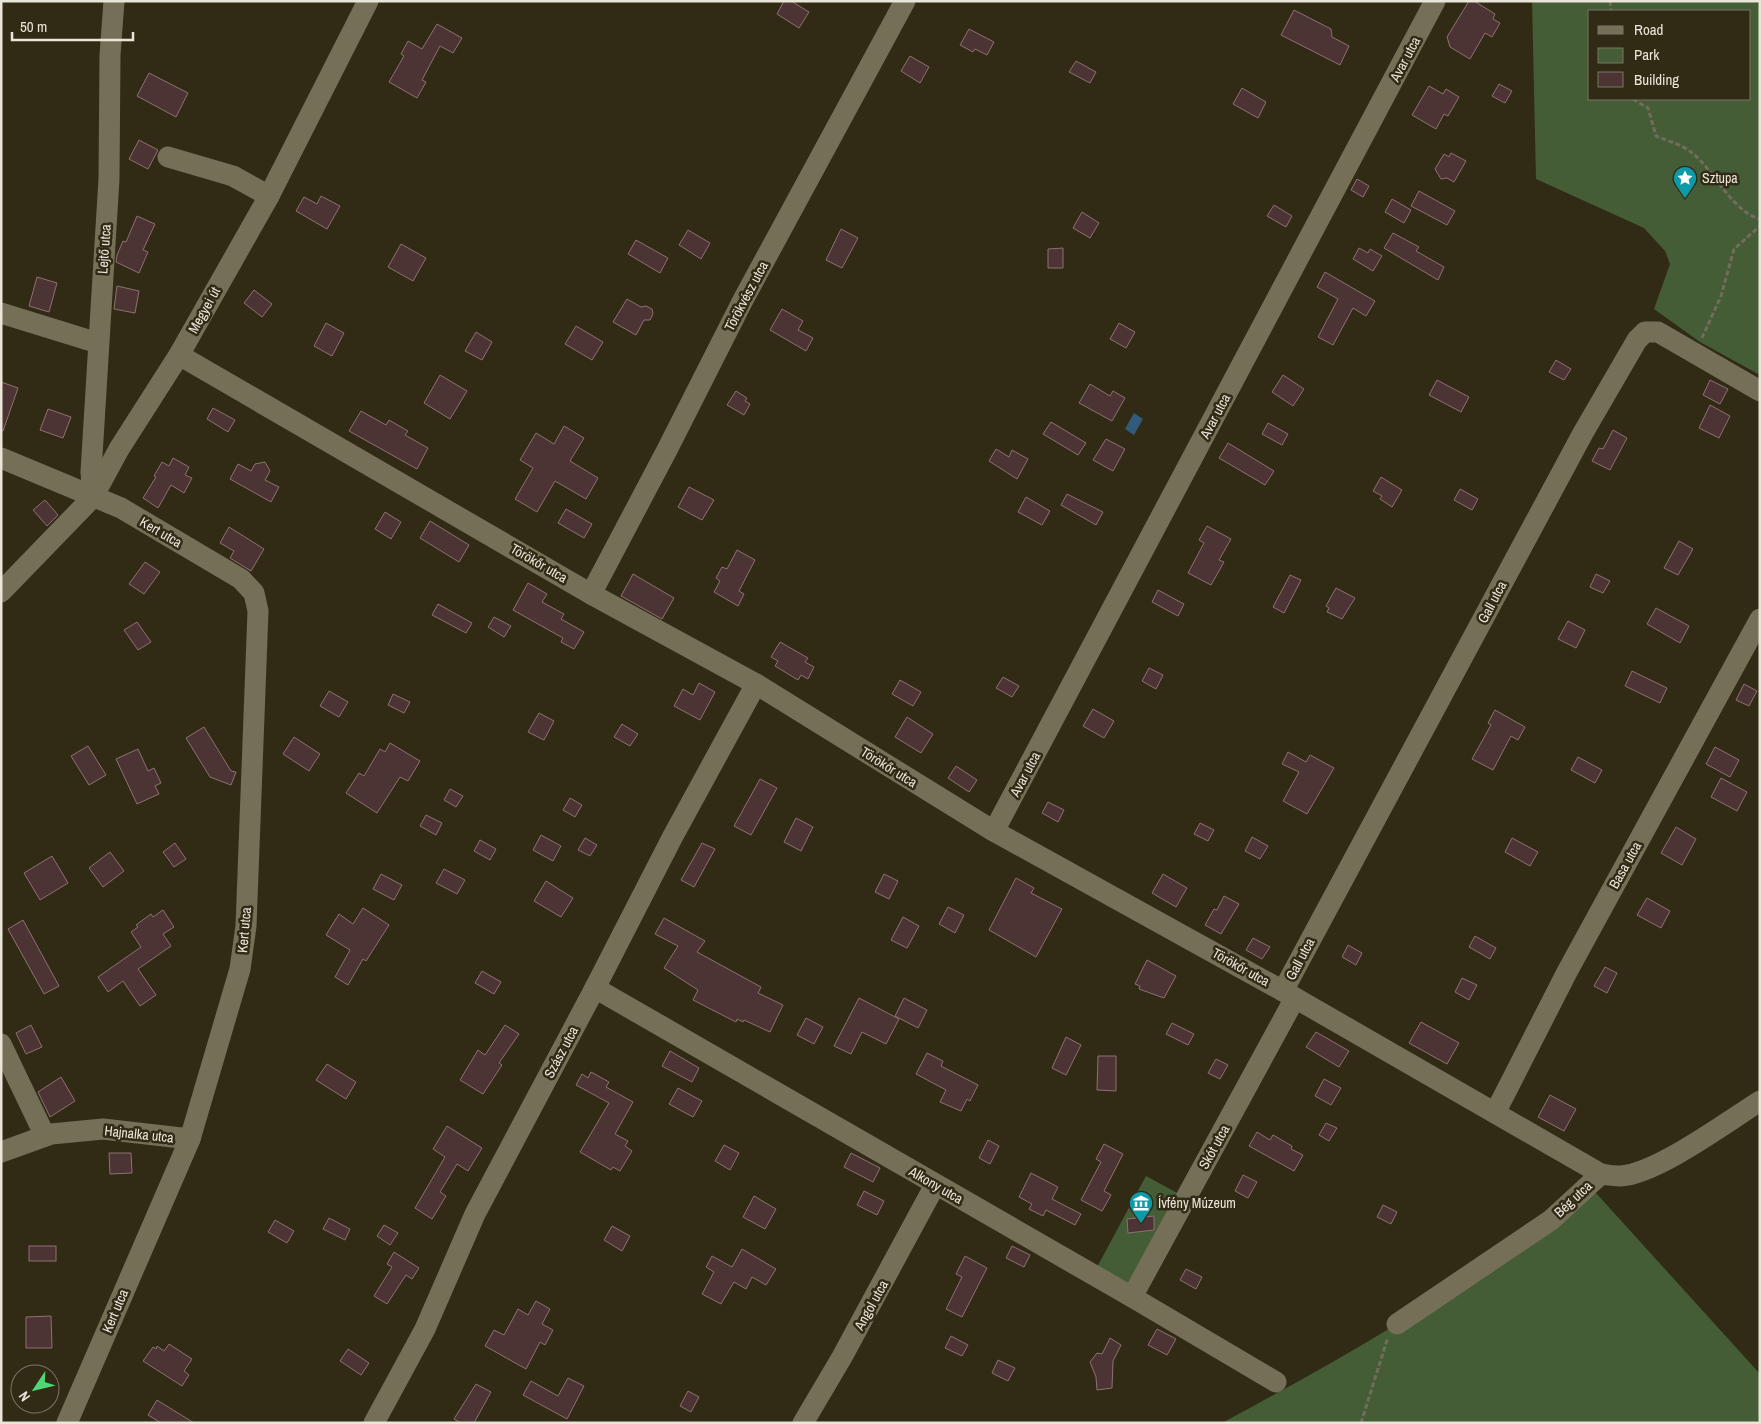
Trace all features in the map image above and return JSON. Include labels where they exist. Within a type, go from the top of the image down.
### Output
[{"type":"street","name":"Lejtő utca","points":[[93,497],[91,472],[109,179],[110,55],[114,1]]},
{"type":"street","name":"Megyei út","points":[[1,592],[93,497],[119,449],[179,355],[269,196],[368,1]]},
{"type":"street","name":"Törökvész utca","points":[[591,594],[743,300],[905,1]]},
{"type":"street","name":"Avar utca","points":[[994,831],[1435,1]]},
{"type":"street","points":[[168,157],[233,176],[269,196]]},
{"type":"street","points":[[1,313],[98,343]]},
{"type":"street","name":"Gall utca","points":[[1289,994],[1578,442],[1633,346],[1645,332],[1653,331],[1760,391]]},
{"type":"street","name":"Törökőr utca","points":[[179,355],[591,594],[756,684],[994,831],[1289,994],[1601,1174]]},
{"type":"street","name":"Kert utca","points":[[1,458],[121,508],[241,579],[252,588],[257,600],[244,950],[240,969],[190,1139],[67,1423]]},
{"type":"street","name":"Basa utca","points":[[1495,1113],[1567,972],[1760,619]]},
{"type":"street","name":"Szász utca","points":[[374,1423],[424,1329],[475,1214],[673,836],[756,684]]},
{"type":"street","name":"Alkony utca","points":[[595,988],[1276,1382]]},
{"type":"street","name":"Skót utca","points":[[1132,1297],[1289,994]]},
{"type":"street","points":[[1,1044],[45,1136]]},
{"type":"street","name":"Bég utca","points":[[1397,1324],[1551,1220],[1601,1174],[1620,1176],[1641,1172],[1660,1163],[1760,1102]]},
{"type":"street","name":"Hajnalka utca","points":[[1,1152],[45,1136],[103,1129],[190,1139]]},
{"type":"street","name":"Angol utca","points":[[803,1423],[874,1299],[935,1185]]},
{"type":"path","points":[[1635,100],[1648,108],[1656,136],[1691,152],[1743,211],[1760,219]]},
{"type":"path","points":[[1695,353],[1721,296],[1734,249],[1760,226]]},
{"type":"path","points":[[1361,1423],[1385,1343],[1389,1333],[1397,1324]]},
{"type":"green space","points":[[1532,1],[1760,1],[1760,375],[1700,342],[1654,309],[1670,264],[1665,251],[1644,228],[1536,179]]},
{"type":"green space","points":[[1146,1176],[1181,1195],[1126,1286],[1096,1269]]},
{"type":"green space","points":[[1596,1193],[1760,1374],[1760,1423],[1222,1423],[1397,1324]]},
{"type":"water","points":[[1134,413],[1143,419],[1134,435],[1125,429]]},
{"type":"building","points":[[784,1],[791,1],[809,12],[799,28],[777,14]]},
{"type":"building","points":[[1469,1],[1474,1],[1495,14],[1493,19],[1500,23],[1492,37],[1485,33],[1470,59],[1450,47],[1447,37]]},
{"type":"building","points":[[1294,10],[1331,29],[1332,37],[1349,46],[1340,65],[1281,35]]},
{"type":"building","points":[[437,24],[462,38],[453,53],[440,46],[422,80],[426,82],[417,98],[389,82],[404,56],[401,54],[408,41],[422,49]]},
{"type":"building","points":[[969,29],[994,42],[987,55],[975,49],[973,52],[960,45]]},
{"type":"building","points":[[910,56],[929,67],[920,83],[901,71]]},
{"type":"building","points":[[1076,61],[1096,72],[1090,83],[1069,72]]},
{"type":"building","points":[[149,73],[188,93],[176,117],[137,96]]},
{"type":"building","points":[[1499,84],[1512,91],[1505,103],[1492,96]]},
{"type":"building","points":[[1429,86],[1443,94],[1446,89],[1459,97],[1448,116],[1444,114],[1436,129],[1412,115]]},
{"type":"building","points":[[1242,88],[1266,102],[1258,118],[1233,104]]},
{"type":"building","points":[[139,140],[158,150],[148,169],[129,159]]},
{"type":"building","points":[[1451,153],[1466,161],[1454,182],[1447,178],[1441,179],[1435,169],[1444,154],[1449,157]]},
{"type":"building","points":[[1357,179],[1369,186],[1363,197],[1351,190]]},
{"type":"building","points":[[1419,191],[1455,211],[1447,225],[1411,206]]},
{"type":"building","points":[[321,196],[340,206],[327,229],[296,211],[304,197],[317,204]]},
{"type":"building","points":[[1392,199],[1411,210],[1404,223],[1385,212]]},
{"type":"building","points":[[1274,205],[1292,216],[1286,227],[1267,216]]},
{"type":"building","points":[[1082,212],[1099,223],[1090,238],[1073,228]]},
{"type":"building","points":[[137,216],[155,224],[143,250],[148,252],[139,273],[116,262],[123,241],[126,242]]},
{"type":"building","points":[[841,229],[858,238],[842,268],[826,260]]},
{"type":"building","points":[[688,230],[710,243],[701,259],[679,245]]},
{"type":"building","points":[[1393,233],[1419,247],[1416,251],[1444,267],[1438,280],[1384,248]]},
{"type":"building","points":[[636,240],[668,258],[660,273],[628,254]]},
{"type":"building","points":[[401,244],[426,258],[413,281],[388,267]]},
{"type":"building","points":[[1063,248],[1063,268],[1048,268],[1048,249]]},
{"type":"building","points":[[1359,248],[1368,253],[1370,249],[1382,256],[1373,271],[1353,259]]},
{"type":"building","points":[[1325,272],[1375,301],[1366,316],[1353,308],[1333,345],[1318,337],[1338,299],[1317,287]]},
{"type":"building","points":[[37,277],[57,283],[49,312],[29,306]]},
{"type":"building","points":[[117,286],[139,291],[135,313],[114,309]]},
{"type":"building","points":[[254,290],[272,304],[262,317],[244,303]]},
{"type":"building","points":[[627,299],[641,307],[646,306],[652,309],[653,314],[650,320],[644,320],[636,335],[613,322]]},
{"type":"building","points":[[782,309],[803,321],[798,330],[813,338],[806,351],[770,330]]},
{"type":"building","points":[[326,323],[344,333],[332,356],[314,346]]},
{"type":"building","points":[[1119,323],[1135,332],[1126,348],[1110,339]]},
{"type":"building","points":[[576,326],[603,342],[592,360],[565,344]]},
{"type":"building","points":[[476,332],[492,342],[482,360],[465,351]]},
{"type":"building","points":[[1556,360],[1571,369],[1564,380],[1549,372]]},
{"type":"building","points":[[440,375],[467,391],[450,419],[424,403]]},
{"type":"building","points":[[1283,375],[1304,389],[1293,406],[1272,392]]},
{"type":"building","points":[[1437,380],[1469,397],[1461,412],[1429,395]]},
{"type":"building","points":[[1710,380],[1728,389],[1720,404],[1703,395]]},
{"type":"building","points":[[1,382],[18,388],[3,431],[1,430]]},
{"type":"building","points":[[1090,384],[1110,396],[1113,391],[1125,398],[1112,421],[1079,403]]},
{"type":"building","points":[[736,391],[747,398],[745,401],[750,404],[744,415],[727,405]]},
{"type":"building","points":[[1710,405],[1730,416],[1719,438],[1699,428]]},
{"type":"building","points":[[213,408],[235,420],[228,432],[207,419]]},
{"type":"building","points":[[48,409],[71,417],[63,438],[40,430]]},
{"type":"building","points":[[361,411],[386,425],[389,420],[408,431],[405,435],[428,448],[417,469],[349,431]]},
{"type":"building","points":[[1051,422],[1086,443],[1078,455],[1043,434]]},
{"type":"building","points":[[1268,423],[1288,434],[1282,445],[1262,434]]},
{"type":"building","points":[[564,426],[584,438],[570,461],[598,478],[586,499],[555,481],[537,512],[515,499],[533,468],[520,460],[536,433],[554,444]]},
{"type":"building","points":[[1613,430],[1627,438],[1610,470],[1592,461],[1599,448],[1603,449]]},
{"type":"building","points":[[1106,439],[1125,449],[1113,471],[1093,460]]},
{"type":"building","points":[[1228,443],[1274,471],[1265,485],[1219,458]]},
{"type":"building","points":[[996,449],[1009,457],[1012,450],[1028,459],[1017,479],[989,461]]},
{"type":"building","points":[[173,458],[189,467],[185,475],[192,478],[184,493],[171,485],[158,508],[143,498],[156,477],[154,476],[162,462],[169,466]]},
{"type":"building","points":[[265,462],[270,471],[265,480],[279,487],[271,502],[230,479],[238,464],[251,471],[255,464]]},
{"type":"building","points":[[1381,477],[1402,490],[1392,507],[1380,499],[1382,496],[1373,491]]},
{"type":"building","points":[[689,487],[714,500],[702,520],[678,507]]},
{"type":"building","points":[[1460,489],[1478,499],[1472,510],[1454,500]]},
{"type":"building","points":[[1067,494],[1103,512],[1096,525],[1061,505]]},
{"type":"building","points":[[1026,497],[1050,511],[1042,525],[1018,512]]},
{"type":"building","points":[[45,500],[58,515],[47,526],[33,510]]},
{"type":"building","points":[[566,509],[592,524],[584,538],[558,523]]},
{"type":"building","points":[[385,512],[401,522],[391,539],[375,529]]},
{"type":"building","points":[[430,521],[469,545],[459,562],[420,538]]},
{"type":"building","points":[[1207,526],[1231,539],[1219,560],[1224,562],[1211,585],[1188,573],[1204,543],[1199,540]]},
{"type":"building","points":[[229,527],[264,549],[251,571],[230,558],[234,551],[220,543]]},
{"type":"building","points":[[1679,541],[1693,549],[1678,575],[1664,568]]},
{"type":"building","points":[[737,550],[755,560],[739,591],[744,594],[738,606],[714,592],[720,581],[716,578],[722,567],[727,569]]},
{"type":"building","points":[[145,562],[160,572],[144,594],[129,584]]},
{"type":"building","points":[[633,574],[674,598],[662,619],[621,596]]},
{"type":"building","points":[[1596,574],[1610,581],[1603,593],[1590,587]]},
{"type":"building","points":[[1290,575],[1301,580],[1284,613],[1273,607]]},
{"type":"building","points":[[528,583],[547,594],[542,602],[564,614],[561,619],[584,632],[574,649],[561,642],[563,638],[513,610]]},
{"type":"building","points":[[1336,588],[1355,598],[1342,619],[1327,612],[1329,608],[1326,606]]},
{"type":"building","points":[[1158,590],[1184,604],[1178,616],[1152,602]]},
{"type":"building","points":[[438,604],[472,623],[466,633],[432,615]]},
{"type":"building","points":[[1656,608],[1689,626],[1680,643],[1647,624]]},
{"type":"building","points":[[494,617],[511,626],[504,637],[488,627]]},
{"type":"building","points":[[1568,621],[1585,630],[1576,648],[1558,639]]},
{"type":"building","points":[[137,622],[151,642],[138,650],[124,630]]},
{"type":"building","points":[[780,642],[808,658],[805,662],[814,667],[808,679],[801,675],[798,680],[775,666],[778,661],[771,657]]},
{"type":"building","points":[[1149,668],[1163,675],[1156,689],[1142,681]]},
{"type":"building","points":[[1632,671],[1667,688],[1660,703],[1625,686]]},
{"type":"building","points":[[1003,677],[1019,686],[1012,697],[996,688]]},
{"type":"building","points":[[900,680],[921,692],[913,706],[892,694]]},
{"type":"building","points":[[699,683],[715,692],[700,720],[674,706],[683,689],[693,695]]},
{"type":"building","points":[[1744,684],[1757,691],[1749,706],[1736,700]]},
{"type":"building","points":[[329,691],[348,702],[339,717],[320,706]]},
{"type":"building","points":[[393,694],[410,702],[404,713],[388,705]]},
{"type":"building","points":[[1093,709],[1114,721],[1104,738],[1083,726]]},
{"type":"building","points":[[1495,710],[1525,727],[1518,740],[1511,736],[1493,770],[1472,759],[1491,725],[1488,723]]},
{"type":"building","points":[[539,713],[554,721],[544,740],[528,732]]},
{"type":"building","points":[[907,717],[933,734],[921,753],[895,737]]},
{"type":"building","points":[[622,724],[638,734],[630,746],[614,737]]},
{"type":"building","points":[[204,727],[231,771],[236,772],[231,785],[210,777],[186,738]]},
{"type":"building","points":[[294,737],[320,754],[309,771],[283,754]]},
{"type":"building","points":[[390,743],[420,761],[408,781],[400,777],[377,813],[346,793],[359,773],[364,776],[380,749],[385,752]]},
{"type":"building","points":[[88,746],[106,775],[89,785],[71,756]]},
{"type":"building","points":[[1715,747],[1739,760],[1730,777],[1706,764]]},
{"type":"building","points":[[138,749],[148,771],[154,768],[161,783],[155,786],[159,794],[137,804],[116,759]]},
{"type":"building","points":[[1288,752],[1306,762],[1310,755],[1334,768],[1307,814],[1283,801],[1299,772],[1282,764]]},
{"type":"building","points":[[1578,757],[1602,770],[1595,783],[1571,770]]},
{"type":"building","points":[[956,766],[977,780],[969,792],[948,778]]},
{"type":"building","points":[[1721,778],[1747,792],[1737,811],[1711,797]]},
{"type":"building","points":[[760,779],[777,788],[751,835],[734,826]]},
{"type":"building","points":[[450,789],[463,796],[456,807],[444,800]]},
{"type":"building","points":[[570,798],[582,805],[575,817],[563,810]]},
{"type":"building","points":[[1048,802],[1064,810],[1058,822],[1042,813]]},
{"type":"building","points":[[426,815],[442,823],[436,835],[420,826]]},
{"type":"building","points":[[796,818],[813,827],[801,851],[784,842]]},
{"type":"building","points":[[1200,823],[1214,830],[1208,841],[1194,834]]},
{"type":"building","points":[[1676,827],[1696,839],[1682,865],[1661,853]]},
{"type":"building","points":[[541,835],[561,846],[553,861],[533,850]]},
{"type":"building","points":[[1252,837],[1268,846],[1260,859],[1245,851]]},
{"type":"building","points":[[585,838],[597,845],[590,856],[578,850]]},
{"type":"building","points":[[1512,838],[1538,852],[1530,866],[1505,852]]},
{"type":"building","points":[[480,840],[496,849],[490,860],[474,851]]},
{"type":"building","points":[[175,843],[186,859],[174,867],[163,852]]},
{"type":"building","points":[[702,843],[715,849],[694,887],[681,880]]},
{"type":"building","points":[[110,852],[124,871],[103,887],[89,868]]},
{"type":"building","points":[[52,856],[68,883],[40,900],[24,873]]},
{"type":"building","points":[[444,869],[465,880],[457,894],[436,883]]},
{"type":"building","points":[[381,874],[402,885],[394,900],[373,889]]},
{"type":"building","points":[[884,874],[898,881],[889,899],[875,892]]},
{"type":"building","points":[[1163,874],[1187,888],[1176,907],[1152,893]]},
{"type":"building","points":[[1016,878],[1034,888],[1031,893],[1062,909],[1036,957],[989,930]]},
{"type":"building","points":[[546,881],[573,898],[561,917],[534,901]]},
{"type":"building","points":[[1224,896],[1239,904],[1221,934],[1205,925],[1214,909],[1217,910]]},
{"type":"building","points":[[1647,898],[1670,911],[1661,928],[1637,915]]},
{"type":"building","points":[[948,907],[964,915],[955,933],[939,924]]},
{"type":"building","points":[[363,908],[389,925],[366,961],[363,959],[348,985],[335,977],[350,950],[326,935],[339,914],[353,924]]},
{"type":"building","points":[[163,910],[174,927],[163,934],[171,946],[138,969],[156,995],[140,1006],[123,981],[108,992],[98,977],[141,947],[131,932],[138,927],[136,925],[151,914],[153,917]]},
{"type":"building","points":[[903,917],[919,926],[907,948],[891,940]]},
{"type":"building","points":[[664,918],[705,941],[697,952],[761,987],[758,993],[783,1005],[770,1032],[744,1020],[743,1022],[737,1019],[736,1022],[693,1000],[698,990],[664,968],[678,946],[655,934]]},
{"type":"building","points":[[23,920],[59,986],[44,994],[8,929]]},
{"type":"building","points":[[1475,936],[1496,948],[1490,959],[1469,947]]},
{"type":"building","points":[[1253,938],[1270,947],[1262,959],[1246,950]]},
{"type":"building","points":[[1348,945],[1362,953],[1356,965],[1342,957]]},
{"type":"building","points":[[1147,960],[1176,976],[1164,998],[1139,989],[1140,986],[1135,984]]},
{"type":"building","points":[[1605,967],[1617,973],[1607,993],[1594,986]]},
{"type":"building","points":[[482,971],[501,982],[494,994],[475,983]]},
{"type":"building","points":[[1462,978],[1477,985],[1469,1000],[1455,992]]},
{"type":"building","points":[[859,998],[899,1019],[886,1044],[862,1032],[851,1054],[834,1046]]},
{"type":"building","points":[[904,998],[927,1010],[918,1028],[895,1016]]},
{"type":"building","points":[[806,1018],[823,1027],[814,1044],[797,1035]]},
{"type":"building","points":[[1421,1022],[1459,1043],[1447,1064],[1409,1043]]},
{"type":"building","points":[[1172,1023],[1194,1034],[1188,1045],[1166,1034]]},
{"type":"building","points":[[31,1025],[42,1047],[26,1054],[16,1033]]},
{"type":"building","points":[[505,1025],[519,1034],[499,1063],[502,1065],[483,1094],[460,1080],[478,1050],[485,1055]]},
{"type":"building","points":[[1316,1032],[1349,1051],[1339,1067],[1306,1047]]},
{"type":"building","points":[[1066,1037],[1081,1045],[1066,1075],[1052,1068]]},
{"type":"building","points":[[670,1051],[699,1068],[692,1082],[662,1066]]},
{"type":"building","points":[[927,1053],[943,1061],[941,1066],[978,1085],[970,1101],[967,1099],[961,1111],[940,1102],[946,1090],[916,1074]]},
{"type":"building","points":[[1098,1056],[1116,1056],[1116,1091],[1097,1090]]},
{"type":"building","points":[[1216,1059],[1228,1065],[1220,1079],[1208,1073]]},
{"type":"building","points":[[327,1064],[356,1082],[346,1099],[316,1080]]},
{"type":"building","points":[[591,1072],[609,1082],[606,1087],[633,1102],[615,1134],[628,1141],[625,1146],[632,1151],[620,1171],[613,1167],[611,1170],[580,1152],[609,1103],[576,1085],[582,1074],[588,1078]]},
{"type":"building","points":[[61,1077],[75,1101],[50,1117],[38,1092]]},
{"type":"building","points":[[1324,1079],[1341,1088],[1331,1105],[1315,1096]]},
{"type":"building","points":[[678,1088],[702,1101],[693,1117],[669,1104]]},
{"type":"building","points":[[1550,1095],[1576,1109],[1564,1131],[1538,1117]]},
{"type":"building","points":[[1326,1123],[1337,1128],[1329,1141],[1319,1135]]},
{"type":"building","points":[[447,1126],[482,1148],[468,1171],[457,1164],[440,1192],[446,1196],[432,1219],[415,1208],[445,1157],[433,1149]]},
{"type":"building","points":[[1257,1132],[1270,1140],[1273,1135],[1292,1146],[1291,1149],[1303,1155],[1294,1171],[1249,1146]]},
{"type":"building","points":[[988,1140],[999,1146],[990,1164],[979,1158]]},
{"type":"building","points":[[1104,1144],[1123,1154],[1104,1191],[1111,1195],[1102,1211],[1081,1200],[1101,1162],[1096,1159]]},
{"type":"building","points":[[724,1145],[739,1153],[730,1170],[715,1161]]},
{"type":"building","points":[[109,1153],[131,1153],[132,1173],[110,1174]]},
{"type":"building","points":[[851,1153],[880,1168],[873,1182],[844,1167]]},
{"type":"building","points":[[1031,1173],[1058,1187],[1052,1199],[1081,1214],[1075,1225],[1046,1210],[1043,1216],[1029,1209],[1032,1204],[1019,1197]]},
{"type":"building","points":[[1243,1175],[1257,1182],[1248,1198],[1235,1191]]},
{"type":"building","points":[[864,1191],[884,1201],[877,1215],[857,1205]]},
{"type":"building","points":[[754,1196],[776,1209],[765,1229],[743,1217]]},
{"type":"building","points":[[1383,1205],[1397,1212],[1391,1224],[1377,1217]]},
{"type":"building","name":"Ívfény Múzeum","points":[[1154,1216],[1154,1230],[1128,1233],[1127,1219]]},
{"type":"building","points":[[329,1218],[350,1229],[345,1240],[323,1229]]},
{"type":"building","points":[[275,1220],[294,1231],[287,1243],[268,1232]]},
{"type":"building","points":[[384,1225],[398,1233],[390,1245],[377,1236]]},
{"type":"building","points":[[612,1226],[630,1236],[622,1251],[604,1240]]},
{"type":"building","points":[[29,1246],[56,1246],[56,1261],[29,1261]]},
{"type":"building","points":[[1012,1246],[1030,1255],[1024,1267],[1006,1258]]},
{"type":"building","points":[[742,1249],[776,1269],[766,1285],[752,1277],[746,1289],[734,1282],[721,1304],[702,1294],[714,1272],[706,1267],[712,1256],[732,1267]]},
{"type":"building","points":[[394,1252],[419,1268],[412,1279],[406,1275],[387,1304],[374,1296],[392,1267],[387,1264]]},
{"type":"building","points":[[965,1256],[987,1268],[962,1317],[946,1309],[962,1277],[956,1274]]},
{"type":"building","points":[[1186,1269],[1202,1277],[1196,1289],[1180,1280]]},
{"type":"building","points":[[536,1301],[550,1309],[542,1324],[553,1330],[545,1345],[540,1342],[526,1369],[485,1346],[494,1330],[504,1335],[518,1309],[528,1315]]},
{"type":"building","points":[[51,1316],[52,1348],[26,1348],[26,1317]]},
{"type":"building","points":[[1157,1329],[1176,1339],[1167,1355],[1148,1345]]},
{"type":"building","points":[[951,1336],[968,1345],[962,1356],[945,1348]]},
{"type":"building","points":[[1110,1338],[1121,1345],[1113,1361],[1112,1388],[1097,1390],[1096,1377],[1090,1362],[1097,1353],[1102,1354]]},
{"type":"building","points":[[169,1344],[192,1359],[184,1371],[189,1375],[182,1386],[143,1361],[153,1347],[156,1349],[157,1346],[164,1351]]},
{"type":"building","points":[[348,1349],[369,1363],[361,1375],[340,1361]]},
{"type":"building","points":[[998,1360],[1015,1368],[1008,1381],[992,1373]]},
{"type":"building","points":[[568,1378],[584,1386],[567,1419],[523,1395],[531,1381],[558,1396]]},
{"type":"building","points":[[476,1384],[491,1392],[474,1423],[461,1423],[454,1419]]},
{"type":"building","points":[[688,1391],[699,1397],[691,1412],[680,1406]]},
{"type":"building","points":[[157,1400],[194,1423],[161,1423],[148,1415]]},
{"type":"place","name":"Sztupa","points":[[1685,199]]},
{"type":"place","name":"Ívfény Múzeum","points":[[1141,1224]]}]
